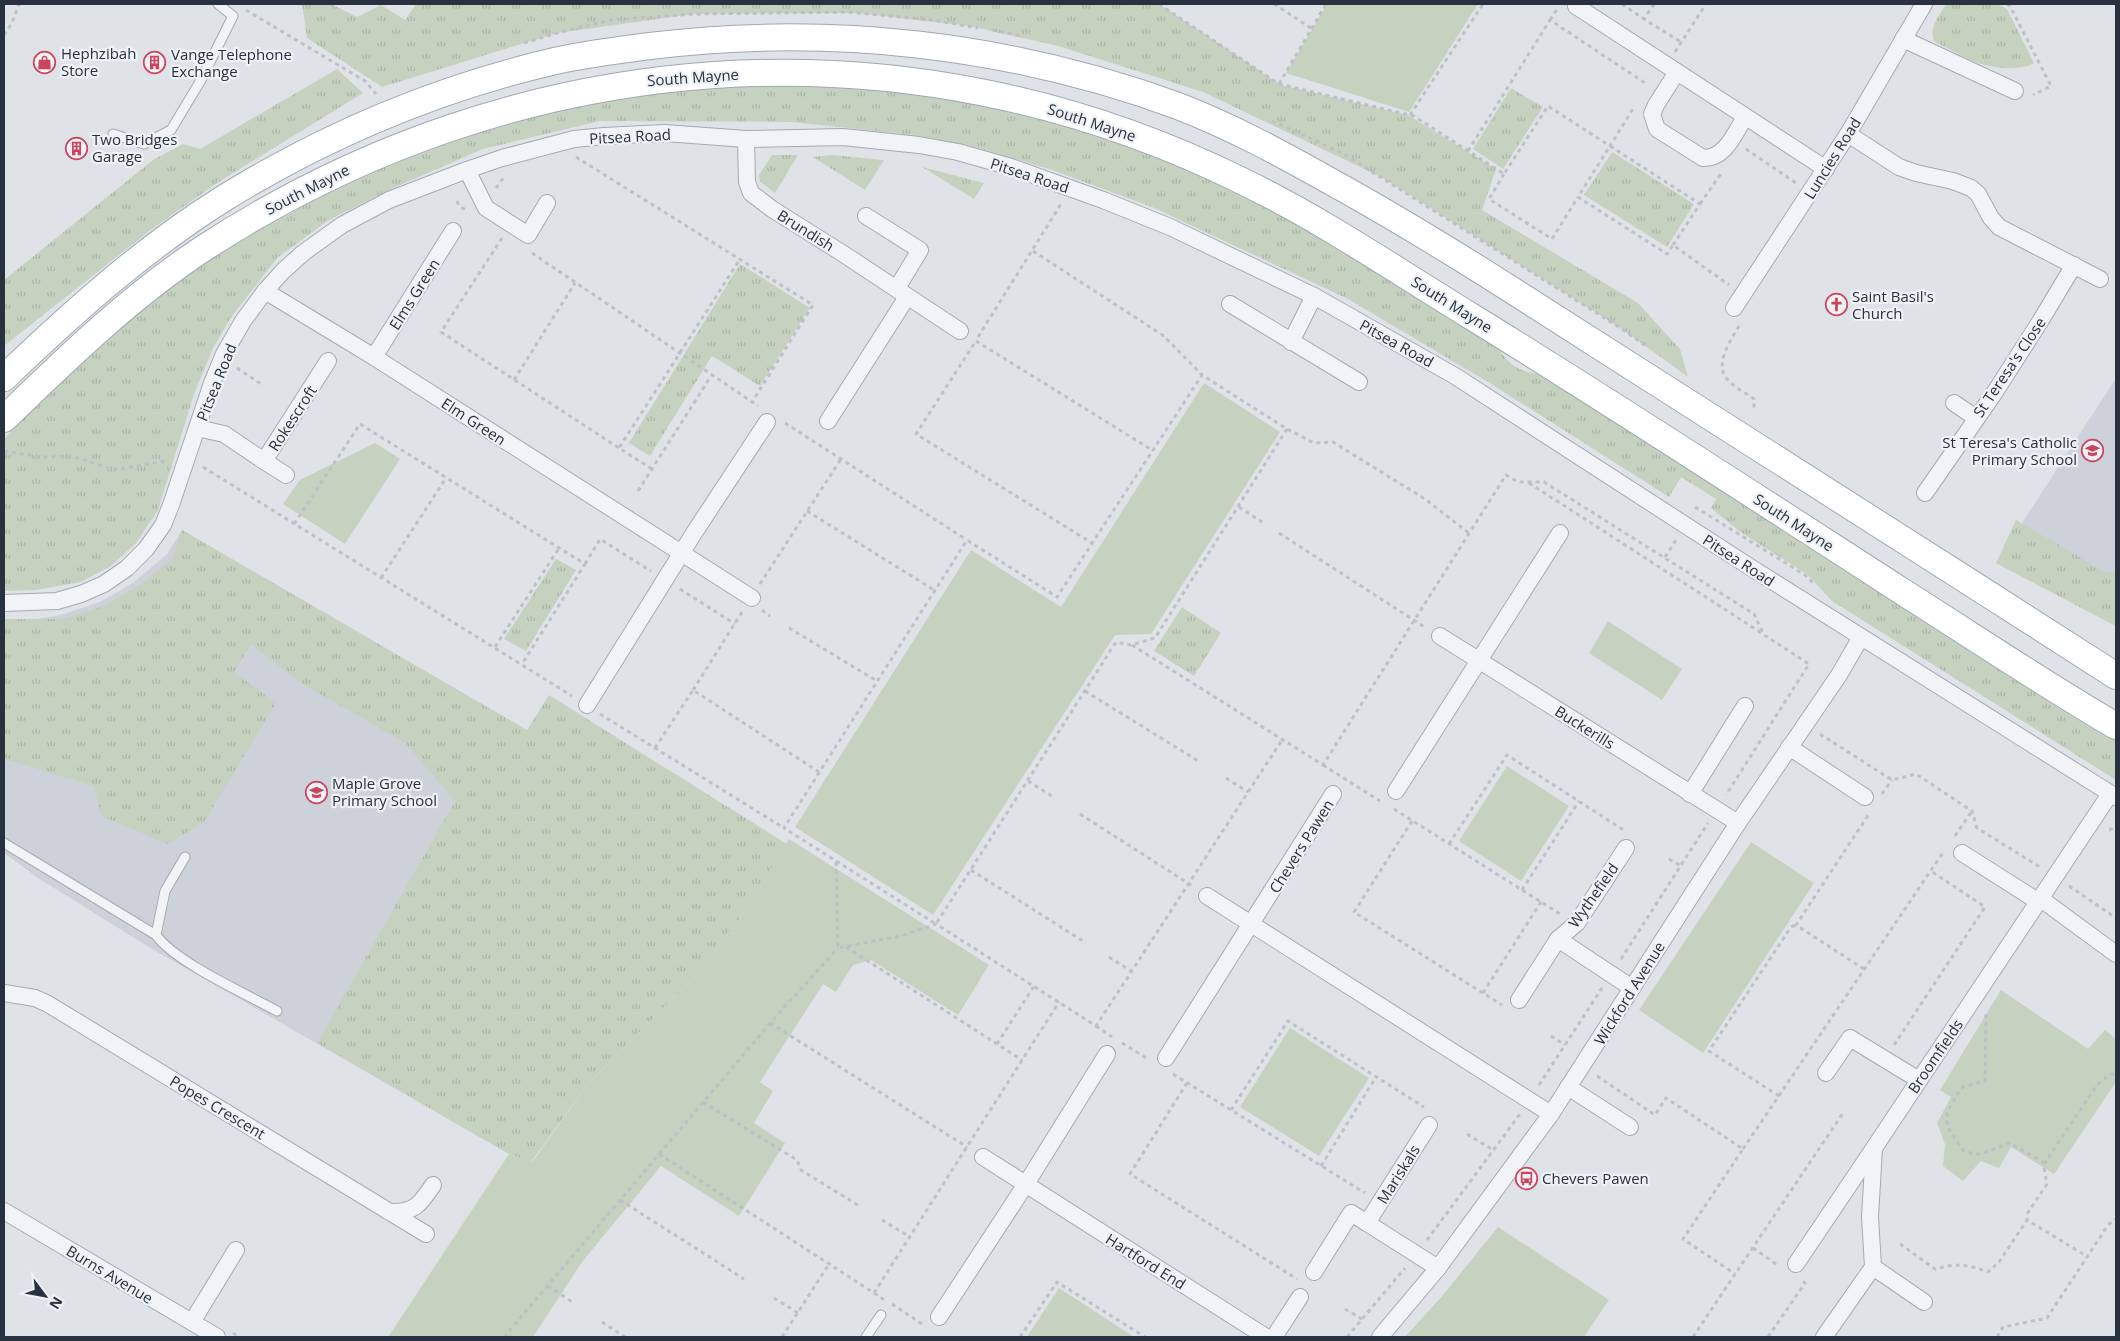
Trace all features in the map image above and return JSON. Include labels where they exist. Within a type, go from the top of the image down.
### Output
[{"type":"main road","name":"South Mayne","points":[[4,378],[47,337],[128,267],[222,200],[281,165],[334,138],[411,105],[493,78],[557,61],[618,50],[706,39],[794,36],[863,39],[929,45],[1024,62],[1111,84],[1180,107],[1248,137],[1305,167],[1366,200],[1484,272],[2116,676]]},
{"type":"main road","name":"South Mayne","points":[[4,419],[68,357],[155,283],[200,251],[305,188],[364,160],[426,135],[478,118],[569,94],[634,82],[711,74],[797,72],[852,74],[921,81],[1020,100],[1101,123],[1171,149],[1241,180],[1289,205],[1366,250],[1593,391],[2030,674],[2116,726]]},
{"type":"street","name":"Luncies Road","points":[[1738,314],[1848,134],[1924,4]]},
{"type":"street","points":[[1569,5],[1678,72],[1826,169]]},
{"type":"street","points":[[1903,40],[2015,91]]},
{"type":"street","points":[[1678,72],[1652,114],[1657,129],[1703,158],[1710,159],[1721,153],[1745,116]]},
{"type":"street","name":"Pitsea Road","points":[[4,603],[58,601],[104,584],[127,568],[146,549],[163,525],[212,383],[224,354],[243,321],[265,291],[303,252],[342,225],[389,200],[467,170],[502,158],[574,140],[604,136],[665,133],[746,140],[844,137],[919,145],[958,152],[1011,168],[1103,200],[1170,228],[1314,296],[1455,376],[1861,637],[2113,796]]},
{"type":"street","points":[[1848,134],[1899,168],[1953,181],[1971,188],[1978,194],[1991,218],[1999,226],[2100,279]]},
{"type":"street","name":"Brundish","points":[[746,140],[747,182],[751,193],[772,209],[960,331]]},
{"type":"street","points":[[467,170],[486,208],[528,235],[547,204]]},
{"type":"street","points":[[828,421],[902,293],[920,250],[866,216]]},
{"type":"street","name":"Elms Green","points":[[374,357],[453,231]]},
{"type":"street","name":"St Teresa's Close","points":[[1925,493],[2021,352],[2074,265]]},
{"type":"street","name":"Elm Green","points":[[265,291],[374,357],[752,598]]},
{"type":"street","points":[[1291,342],[1314,296]]},
{"type":"street","points":[[1230,304],[1359,382]]},
{"type":"street","name":"Rokescroft","points":[[197,428],[224,434],[264,461],[328,361]]},
{"type":"street","points":[[1954,403],[1976,418]]},
{"type":"street","points":[[587,705],[681,553],[770,417]]},
{"type":"street","points":[[264,461],[286,476]]},
{"type":"street","points":[[1396,792],[1560,533]]},
{"type":"street","name":"Buckerills","points":[[1440,636],[1738,823]]},
{"type":"street","name":"Wickford Avenue","points":[[1380,1337],[1438,1268],[1551,1114],[1738,823],[1839,675],[1861,637]]},
{"type":"street","points":[[1690,794],[1745,706]]},
{"type":"street","points":[[1789,747],[1872,802]]},
{"type":"street","name":"Chevers Pawen","points":[[1163,1064],[1333,794]]},
{"type":"street","name":"Broomfields","points":[[1792,1270],[2055,877],[2113,796]]},
{"type":"street","name":"Wythefield","points":[[1513,1004],[1558,939],[1577,923],[1627,840]]},
{"type":"street","points":[[1953,848],[2040,901],[2116,954]]},
{"type":"street","points":[[1207,896],[1551,1114]]},
{"type":"street","name":"Wythefield","points":[[1558,939],[1632,988]]},
{"type":"street","name":"Popes Crescent","points":[[4,993],[35,998],[48,1004],[426,1234]]},
{"type":"street","points":[[1826,1073],[1850,1038],[1919,1080]]},
{"type":"street","points":[[933,1322],[1026,1184],[1107,1054]]},
{"type":"street","points":[[1568,1088],[1630,1127]]},
{"type":"street","name":"Mariskals","points":[[1366,1223],[1429,1125]]},
{"type":"street","points":[[1824,1337],[1873,1267],[1870,1217],[1874,1148]]},
{"type":"street","name":"Hartford End","points":[[983,1157],[1266,1337]]},
{"type":"street","points":[[389,1212],[416,1208],[432,1185]]},
{"type":"street","name":"Burns Avenue","points":[[4,1210],[217,1337]]},
{"type":"street","points":[[1274,1337],[1305,1284],[1351,1213],[1438,1268]]},
{"type":"street","points":[[192,1322],[236,1250]]},
{"type":"street","points":[[1873,1267],[1924,1302]]},
{"type":"lane","points":[[113,134],[144,144],[171,130],[201,80],[234,16],[218,4]]},
{"type":"lane","points":[[4,843],[156,935],[162,943],[188,962],[277,1011]]},
{"type":"lane","points":[[156,935],[165,891],[185,857]]},
{"type":"lane","points":[[866,1337],[881,1315]]},
{"type":"path","points":[[4,36],[12,22],[18,4]]},
{"type":"path","points":[[1159,4],[1280,84],[1410,115],[1504,174]]},
{"type":"path","points":[[1274,4],[1311,28]]},
{"type":"path","points":[[1280,84],[1326,4]]},
{"type":"path","points":[[1410,115],[1483,4]]},
{"type":"path","points":[[1622,4],[1681,42]]},
{"type":"path","points":[[1644,19],[1654,4]]},
{"type":"path","points":[[1468,151],[1550,20],[1569,5]]},
{"type":"path","points":[[244,8],[365,81],[376,94],[384,92]]},
{"type":"path","points":[[515,46],[557,32],[611,20],[740,13],[848,12],[933,20],[1029,38]]},
{"type":"path","points":[[1550,20],[1649,84],[1644,92]]},
{"type":"path","points":[[1639,100],[1610,146],[1578,197],[1552,238],[1489,199],[1548,106],[1610,146],[1700,204]]},
{"type":"path","points":[[1267,119],[1342,153],[1622,328],[1651,350]]},
{"type":"path","points":[[1740,145],[1792,179]]},
{"type":"path","points":[[572,155],[813,305],[752,402]]},
{"type":"path","points":[[1578,197],[1667,254],[1725,168]]},
{"type":"path","points":[[494,193],[497,184],[511,173]]},
{"type":"path","points":[[457,200],[459,206],[467,210]]},
{"type":"path","points":[[1062,203],[916,434],[1092,543]]},
{"type":"path","points":[[504,235],[440,332],[652,469]]},
{"type":"path","points":[[1673,245],[1734,288]]},
{"type":"path","points":[[525,248],[711,376],[752,402],[770,417],[841,458],[1057,597],[1202,375]]},
{"type":"path","points":[[1033,251],[1164,336],[1202,375],[1287,429],[1314,443],[1333,442],[1426,499],[1470,534]]},
{"type":"path","points":[[619,448],[740,259]]},
{"type":"path","points":[[514,380],[575,283]]},
{"type":"path","points":[[1738,314],[1724,354],[1722,367],[1726,380],[1754,399],[1754,409]]},
{"type":"path","points":[[976,341],[1152,450]]},
{"type":"path","points":[[236,368],[261,384]]},
{"type":"path","points":[[638,491],[711,376]]},
{"type":"path","points":[[294,524],[360,424],[585,564],[522,664]]},
{"type":"path","points":[[1131,645],[1155,638],[1287,429]]},
{"type":"path","points":[[4,451],[42,457],[72,456],[114,470],[166,461]]},
{"type":"path","points":[[655,748],[841,458]]},
{"type":"path","points":[[202,467],[495,647],[1096,1026],[1163,1064],[1187,1083],[1367,1194]]},
{"type":"path","points":[[1323,766],[1416,621],[1506,475],[1518,482],[1544,482],[1754,614],[1764,634]]},
{"type":"path","points":[[381,578],[446,478]]},
{"type":"path","points":[[1529,482],[1809,664],[1723,799]]},
{"type":"path","points":[[1239,507],[1262,522]]},
{"type":"path","points":[[807,511],[934,590]]},
{"type":"path","points":[[1279,534],[1440,636]]},
{"type":"path","points":[[784,828],[967,540]]},
{"type":"path","points":[[1665,557],[1676,540]]},
{"type":"path","points":[[495,647],[558,548]]},
{"type":"path","points":[[789,628],[877,681]]},
{"type":"path","points":[[504,1337],[770,1023],[838,948],[901,936],[936,924],[1116,642],[1131,645],[1564,916]]},
{"type":"path","points":[[693,690],[819,772]]},
{"type":"path","points":[[1085,691],[1200,762]]},
{"type":"path","points":[[1816,731],[1892,780]]},
{"type":"path","points":[[1096,1026],[1282,740]]},
{"type":"path","points":[[1449,844],[1507,755],[1578,801],[1627,840]]},
{"type":"path","points":[[1778,1096],[1710,1051],[1790,927],[1796,925],[1872,802],[1892,780],[1916,774],[1972,811],[1977,828],[2055,877]]},
{"type":"path","points":[[1226,778],[1248,792]]},
{"type":"path","points":[[1028,781],[1055,798]]},
{"type":"path","points":[[1522,890],[1578,801]]},
{"type":"path","points":[[1735,1274],[1683,1239],[1931,871],[1953,848],[1972,811]]},
{"type":"path","points":[[1080,814],[1207,896]]},
{"type":"path","points":[[1412,821],[1354,912],[1483,993],[1513,1004]]},
{"type":"path","points":[[1619,961],[1709,823]]},
{"type":"path","points":[[1669,859],[1681,866]]},
{"type":"path","points":[[836,862],[838,948]]},
{"type":"path","points":[[971,870],[1086,943]]},
{"type":"path","points":[[1890,1051],[1984,907],[1931,871]]},
{"type":"path","points":[[2069,886],[2116,918]]},
{"type":"path","points":[[1483,993],[1541,902]]},
{"type":"path","points":[[1796,925],[1864,969]]},
{"type":"path","points":[[845,947],[1022,1060]]},
{"type":"path","points":[[1109,956],[1131,971]]},
{"type":"path","points":[[997,1044],[1034,986]]},
{"type":"path","points":[[1536,1090],[1602,987]]},
{"type":"path","points":[[874,1293],[1059,1002]]},
{"type":"path","points":[[1900,1244],[1934,1269],[1955,1264],[1970,1265],[1988,1272],[1999,1262],[2027,1220],[2028,1214],[2047,1184],[2043,1162],[2010,1143],[1981,1154],[1973,1154],[1963,1150],[1947,1123],[1947,1113],[1963,1086],[1985,1081],[1986,1007]]},
{"type":"path","points":[[1231,1110],[1288,1021],[1426,1109]]},
{"type":"path","points":[[770,1023],[967,1146]]},
{"type":"path","points":[[1551,1036],[1565,1045]]},
{"type":"path","points":[[2044,1164],[2098,1085],[2110,1074],[2116,1075]]},
{"type":"path","points":[[1595,1075],[1655,1115],[1666,1098],[1743,1149]]},
{"type":"path","points":[[1321,1166],[1376,1077]]},
{"type":"path","points":[[1187,1083],[1130,1174],[1305,1284]]},
{"type":"path","points":[[703,1102],[797,1160],[801,1170],[861,1207]]},
{"type":"path","points":[[1424,1244],[1523,1110]]},
{"type":"path","points":[[1693,1337],[1843,1113]]},
{"type":"path","points":[[1467,1134],[1493,1150]]},
{"type":"path","points":[[659,1154],[874,1293],[933,1322]]},
{"type":"path","points":[[620,1200],[744,1279]]},
{"type":"path","points":[[1997,1337],[2003,1328],[2047,1318],[2108,1225],[2116,1219]]},
{"type":"path","points":[[882,1220],[910,1237]]},
{"type":"path","points":[[2027,1220],[2088,1257]]},
{"type":"path","points":[[1753,1248],[1792,1270],[1805,1283],[1768,1337]]},
{"type":"path","points":[[782,1337],[829,1264]]},
{"type":"path","points":[[1347,1337],[1409,1264]]},
{"type":"path","points":[[1020,1337],[1056,1282],[1145,1337]]},
{"type":"path","points":[[548,1286],[574,1303]]},
{"type":"path","points":[[774,1298],[798,1313]]},
{"type":"path","points":[[1345,1309],[1362,1320]]},
{"type":"path","points":[[602,1322],[626,1337]]},
{"type":"shaded area","name":"St Teresa's Catholic Primary School","points":[[2116,378],[2116,626],[1996,563]]},
{"type":"shaded area","name":"Maple Grove Primary School","points":[[182,530],[527,730],[509,1154],[147,946],[38,878],[4,853],[4,619],[36,619],[61,615],[102,601],[134,582],[167,554]]},
{"type":"green space","points":[[302,4],[331,4],[357,17],[381,5],[405,20],[416,4],[1159,4],[1281,85],[1408,115],[1496,169],[1482,210],[1638,303],[1680,349],[1688,377],[1622,329],[1383,178],[1203,92],[1058,46],[969,26],[857,13],[694,14],[557,33],[382,87],[307,38]]},
{"type":"green space","points":[[1327,4],[1478,4],[1409,112],[1286,73]]},
{"type":"green space","points":[[1946,4],[1998,4],[2007,9],[2034,63],[2018,68],[1987,66],[1934,41],[1934,26]]},
{"type":"green space","points":[[337,69],[363,93],[217,183],[148,232],[4,346],[4,280],[153,160],[183,144],[200,149]]},
{"type":"green space","points":[[763,80],[913,90],[1031,114],[1128,144],[1255,198],[1493,340],[1503,355],[1514,366],[1536,374],[1546,374],[2116,738],[2116,780],[1832,601],[1808,575],[1739,531],[1711,508],[1716,499],[1681,477],[1669,497],[1488,382],[1348,299],[1152,207],[1049,169],[968,145],[914,135],[791,122],[600,121],[483,149],[391,189],[329,220],[277,258],[232,316],[213,348],[194,394],[158,510],[136,543],[111,566],[81,582],[36,590],[4,591],[4,439],[55,385],[121,323],[262,223],[415,149],[618,94]]},
{"type":"green space","points":[[1511,88],[1543,107],[1503,169],[1473,149]]},
{"type":"green space","points":[[1612,152],[1694,204],[1667,247],[1584,195]]},
{"type":"green space","points":[[772,155],[798,155],[775,193],[760,182],[759,175]]},
{"type":"green space","points":[[832,155],[884,160],[865,190],[813,157]]},
{"type":"green space","points":[[922,167],[984,183],[974,199]]},
{"type":"green space","points":[[740,264],[810,308],[760,386],[712,356],[650,456],[629,443]]},
{"type":"green space","points":[[1204,383],[1280,432],[1151,634],[1115,635],[933,915],[795,827],[971,550],[1061,607]]},
{"type":"green space","points":[[375,443],[400,459],[345,544],[283,504],[300,480]]},
{"type":"green space","points":[[2016,520],[2107,573],[2116,570],[2116,626],[1996,563]]},
{"type":"green space","name":"Maple Grove Primary School","points":[[182,530],[527,730],[549,695],[787,844],[739,919],[696,975],[588,1084],[532,1161],[509,1154],[317,1043],[455,801],[405,743],[299,682],[251,644],[234,672],[276,703],[204,822],[167,844],[104,817],[101,814],[94,786],[4,759],[4,619],[62,619],[101,607],[143,583],[172,559]]},
{"type":"green space","points":[[556,559],[576,570],[526,651],[504,639]]},
{"type":"green space","points":[[1182,607],[1221,633],[1194,676],[1154,651]]},
{"type":"green space","points":[[1608,621],[1682,669],[1662,700],[1589,653]]},
{"type":"green space","points":[[1507,766],[1569,806],[1521,881],[1459,841]]},
{"type":"green space","points":[[789,839],[989,965],[958,1015],[871,960],[853,965],[836,992],[823,984],[760,1082],[773,1091],[754,1123],[785,1143],[739,1216],[661,1166],[582,1262],[533,1337],[388,1337],[509,1154],[533,1161],[588,1084],[696,975],[739,919]]},
{"type":"green space","points":[[1751,842],[1814,883],[1703,1053],[1639,1010]]},
{"type":"green space","points":[[2001,990],[2088,1049],[2105,1030],[2116,1039],[2116,1082],[2054,1174],[2011,1147],[1999,1168],[1981,1161],[1963,1181],[1943,1166],[1945,1144],[1937,1123],[1951,1097],[1940,1090]]},
{"type":"green space","points":[[1290,1028],[1369,1078],[1319,1156],[1240,1107]]},
{"type":"green space","points":[[1498,1227],[1609,1300],[1584,1337],[1406,1336],[1443,1295]]},
{"type":"green space","points":[[1059,1288],[1134,1337],[1027,1337]]},
{"type":"place","name":"Hephzibah Store","points":[[45,62]]},
{"type":"place","name":"Vange Telephone Exchange","points":[[155,63]]},
{"type":"place","name":"Two Bridges Garage","points":[[76,148]]},
{"type":"place","name":"Saint Basil's Church","points":[[1836,305]]},
{"type":"place","name":"St Teresa's Catholic Primary School","points":[[2093,451]]},
{"type":"place","name":"Maple Grove Primary School","points":[[316,792]]},
{"type":"place","name":"Chevers Pawen","points":[[1526,1178]]}]
